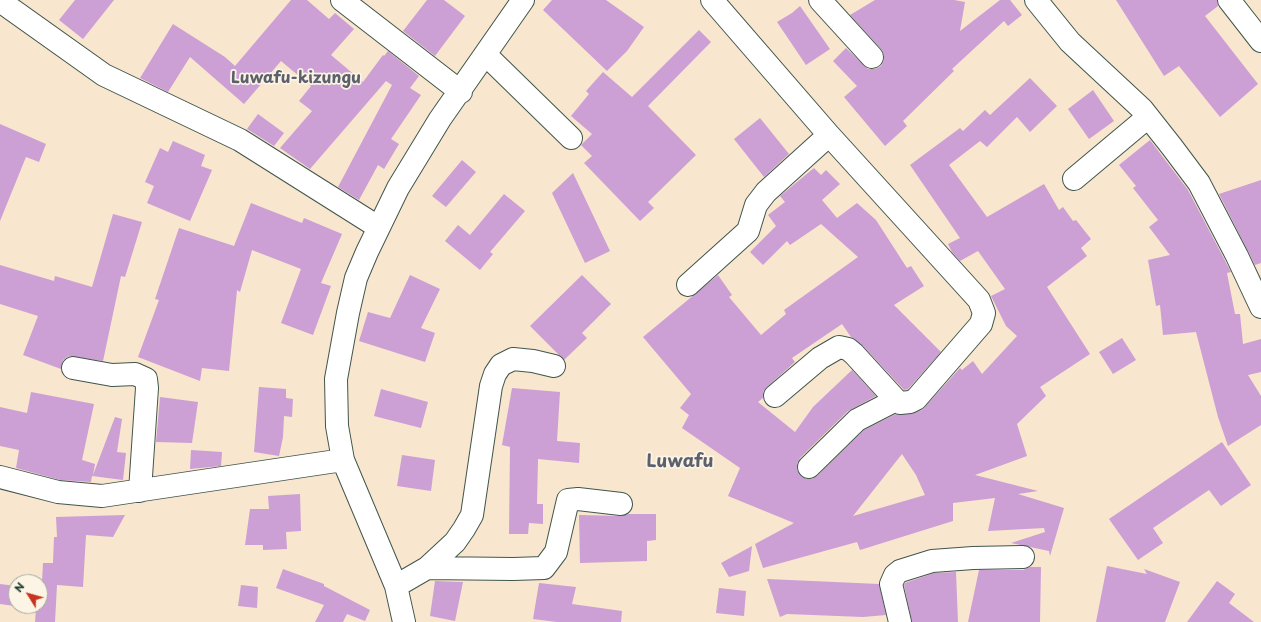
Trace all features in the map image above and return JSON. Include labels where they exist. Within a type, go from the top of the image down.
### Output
[{"type":"street","points":[[342,0],[461,92]]},
{"type":"street","points":[[404,622],[396,586],[343,460],[337,426],[335,400],[336,379],[348,313],[356,278],[378,227],[419,152],[523,0]]},
{"type":"street","points":[[712,0],[829,135],[982,305],[984,313],[980,324],[916,399],[905,403],[896,400],[854,354],[848,349],[839,347],[820,358],[775,396]]},
{"type":"street","points":[[820,0],[872,57]]},
{"type":"street","points":[[1036,0],[1070,42],[1142,109],[1199,183],[1261,306]]},
{"type":"street","points":[[1229,0],[1261,40]]},
{"type":"street","points":[[0,1],[104,75],[240,140],[378,227]]},
{"type":"street","points":[[486,55],[571,138]]},
{"type":"street","points":[[1074,179],[1148,117]]},
{"type":"street","points":[[688,286],[748,231],[756,205],[766,192],[829,135]]},
{"type":"street","points":[[396,586],[427,568],[454,542],[464,530],[472,515],[491,386],[500,365],[513,359],[532,360],[554,366]]},
{"type":"street","points":[[73,368],[112,375],[135,374],[146,379],[147,388],[140,491]]},
{"type":"street","points":[[809,467],[857,420],[896,400]]},
{"type":"street","points":[[0,477],[58,492],[102,496],[343,460]]},
{"type":"street","points":[[427,568],[544,568],[556,552],[568,500],[578,499],[621,504]]},
{"type":"street","points":[[900,622],[891,584],[895,575],[900,571],[932,561],[1023,557]]},
{"type":"building","points":[[75,0],[114,0],[83,39],[59,20]]},
{"type":"building","points":[[291,0],[307,0],[329,19],[335,13],[354,29],[331,55],[363,82],[383,55],[384,56],[388,51],[419,76],[410,88],[421,95],[391,139],[399,144],[384,169],[378,165],[359,200],[338,187],[392,85],[386,81],[310,169],[280,148],[312,111],[299,101],[311,86],[281,61],[244,104],[190,57],[168,92],[140,78],[173,24],[225,57],[235,66]]},
{"type":"building","points":[[427,0],[444,0],[465,16],[435,56],[403,31]]},
{"type":"building","points":[[552,0],[606,0],[644,27],[627,51],[607,71],[543,10]]},
{"type":"building","points":[[875,0],[954,0],[965,2],[960,31],[1000,0],[1010,0],[1022,15],[1008,26],[1004,21],[952,69],[954,71],[903,121],[907,126],[885,146],[844,97],[857,86],[833,61],[846,48],[868,69],[875,69],[881,66],[884,60],[884,54],[881,49],[850,15]]},
{"type":"building","points":[[1116,0],[1217,0],[1218,6],[1205,16],[1258,84],[1220,117],[1179,66],[1164,76]]},
{"type":"building","points":[[800,6],[830,49],[806,65],[777,22]]},
{"type":"building","points":[[699,30],[711,42],[648,106],[696,155],[648,202],[654,208],[640,221],[584,163],[592,156],[581,145],[592,134],[571,116],[589,94],[586,91],[603,72],[632,97]]},
{"type":"building","points":[[1030,78],[1057,106],[1030,132],[1017,117],[987,147],[980,141],[949,165],[987,217],[1044,184],[1059,210],[1063,207],[1073,221],[1076,220],[1091,239],[1081,248],[1087,256],[1047,287],[1090,354],[1040,387],[1046,396],[1017,424],[1027,456],[975,475],[1038,491],[1018,494],[1064,508],[1050,556],[1049,551],[1011,543],[1045,532],[1044,528],[988,531],[995,498],[953,503],[953,521],[860,550],[857,542],[763,568],[755,544],[794,523],[728,496],[740,468],[682,428],[689,415],[680,408],[691,394],[643,337],[718,275],[732,295],[729,297],[761,335],[786,314],[784,310],[858,257],[821,224],[790,245],[787,241],[763,265],[750,252],[776,226],[768,215],[785,202],[780,196],[814,168],[821,175],[826,170],[840,184],[822,200],[837,218],[857,203],[876,220],[907,268],[911,266],[924,286],[894,305],[941,352],[908,389],[904,390],[863,346],[851,337],[842,324],[792,358],[795,362],[767,387],[763,392],[763,398],[758,402],[795,432],[813,407],[852,370],[876,396],[848,411],[800,458],[797,464],[797,470],[800,475],[806,479],[812,479],[817,476],[864,430],[896,414],[911,414],[922,410],[960,368],[962,370],[973,361],[982,374],[1017,336],[1006,326],[991,296],[1005,289],[978,251],[960,261],[952,252],[948,244],[960,238],[910,165],[960,128],[963,131],[985,110],[990,115]],"holes":[[[902,454],[916,475],[925,495],[853,516]]]},
{"type":"building","points":[[1093,90],[1114,121],[1089,139],[1068,109]]},
{"type":"building","points":[[258,114],[284,133],[274,146],[247,129]]},
{"type":"building","points":[[760,118],[789,154],[764,177],[734,139]]},
{"type":"building","points":[[0,124],[46,144],[39,162],[26,157],[0,221]]},
{"type":"building","points":[[1150,140],[1188,190],[1231,272],[1227,273],[1235,314],[1240,314],[1243,344],[1261,339],[1261,372],[1248,375],[1261,396],[1261,425],[1228,446],[1218,417],[1196,332],[1163,335],[1160,305],[1156,306],[1148,260],[1170,255],[1149,227],[1158,220],[1133,188],[1136,186],[1119,165]]},
{"type":"building","points":[[173,141],[205,155],[201,166],[212,170],[190,221],[147,203],[154,186],[145,182],[160,148],[168,152]]},
{"type":"building","points":[[462,160],[476,172],[446,207],[432,196]]},
{"type":"building","points":[[573,173],[610,251],[585,263],[552,193]]},
{"type":"building","points":[[1261,180],[1261,263],[1255,265],[1219,194]]},
{"type":"building","points":[[504,194],[525,211],[490,252],[493,254],[480,270],[445,241],[458,225],[470,235]]},
{"type":"building","points":[[251,203],[302,223],[304,218],[342,234],[321,283],[331,286],[313,335],[281,323],[301,269],[252,250],[240,292],[237,290],[229,371],[202,368],[200,381],[138,357],[159,300],[155,299],[179,228],[234,246]]},
{"type":"building","points":[[113,214],[142,222],[125,277],[121,276],[103,361],[69,356],[63,360],[61,369],[23,355],[38,316],[0,304],[0,265],[54,281],[55,276],[92,287]]},
{"type":"building","points":[[410,275],[440,289],[421,328],[435,333],[425,362],[359,341],[368,312],[390,318]]},
{"type":"building","points":[[582,275],[611,304],[582,333],[587,338],[564,360],[530,326]]},
{"type":"building","points":[[1122,338],[1136,360],[1113,374],[1099,352]]},
{"type":"building","points":[[259,387],[286,389],[286,398],[293,399],[292,417],[284,416],[283,437],[279,456],[254,452]]},
{"type":"building","points":[[512,388],[560,392],[557,441],[580,443],[579,463],[538,459],[537,504],[543,504],[543,524],[529,523],[528,534],[509,534],[510,447],[502,445]]},
{"type":"building","points":[[381,389],[428,402],[421,428],[374,416]]},
{"type":"building","points":[[31,392],[94,404],[82,460],[95,464],[93,475],[115,417],[122,419],[117,452],[126,453],[123,480],[92,476],[91,482],[60,480],[16,468],[19,450],[0,446],[0,407],[27,413]]},
{"type":"building","points":[[160,397],[198,402],[192,443],[156,442]]},
{"type":"building","points":[[1222,442],[1251,485],[1221,506],[1209,490],[1153,528],[1163,543],[1138,560],[1109,519]]},
{"type":"building","points":[[191,450],[222,452],[221,466],[190,469]]},
{"type":"building","points":[[402,455],[435,460],[431,491],[397,486]]},
{"type":"building","points":[[300,494],[301,531],[286,532],[287,549],[263,550],[263,545],[245,545],[250,509],[269,509],[268,496]]},
{"type":"building","points":[[628,514],[656,514],[656,540],[647,541],[647,561],[580,563],[579,515],[620,516]]},
{"type":"building","points":[[125,515],[113,537],[86,535],[83,587],[57,585],[55,622],[35,622],[36,614],[48,614],[48,574],[42,574],[43,563],[53,563],[54,537],[57,537],[56,517]]},
{"type":"building","points":[[752,546],[749,571],[729,577],[721,563]]},
{"type":"building","points":[[1107,566],[1147,574],[1144,569],[1180,582],[1165,622],[1096,622]]},
{"type":"building","points":[[1030,567],[1041,567],[1040,622],[968,622],[979,570],[1023,570]]},
{"type":"building","points":[[283,569],[324,584],[324,586],[370,610],[365,621],[347,614],[343,622],[315,622],[324,605],[276,588]]},
{"type":"building","points":[[956,572],[958,622],[912,622],[904,585],[905,583],[934,573]]},
{"type":"building","points":[[767,579],[879,584],[886,615],[863,617],[787,614],[780,617]]},
{"type":"building","points":[[435,581],[463,582],[455,621],[430,616]]},
{"type":"building","points":[[1217,581],[1235,594],[1229,603],[1254,622],[1187,622]]},
{"type":"building","points":[[539,583],[576,587],[572,604],[622,611],[621,622],[557,622],[533,619]]},
{"type":"building","points":[[0,584],[8,585],[8,605],[0,604]]},
{"type":"building","points":[[241,585],[258,587],[257,608],[238,606]]},
{"type":"building","points":[[719,588],[746,591],[744,616],[716,613]]},
{"type":"district","name":"Luwafu-kizungu","points":[[296,79]]},
{"type":"district","name":"Luwafu","points":[[680,462]]}]
